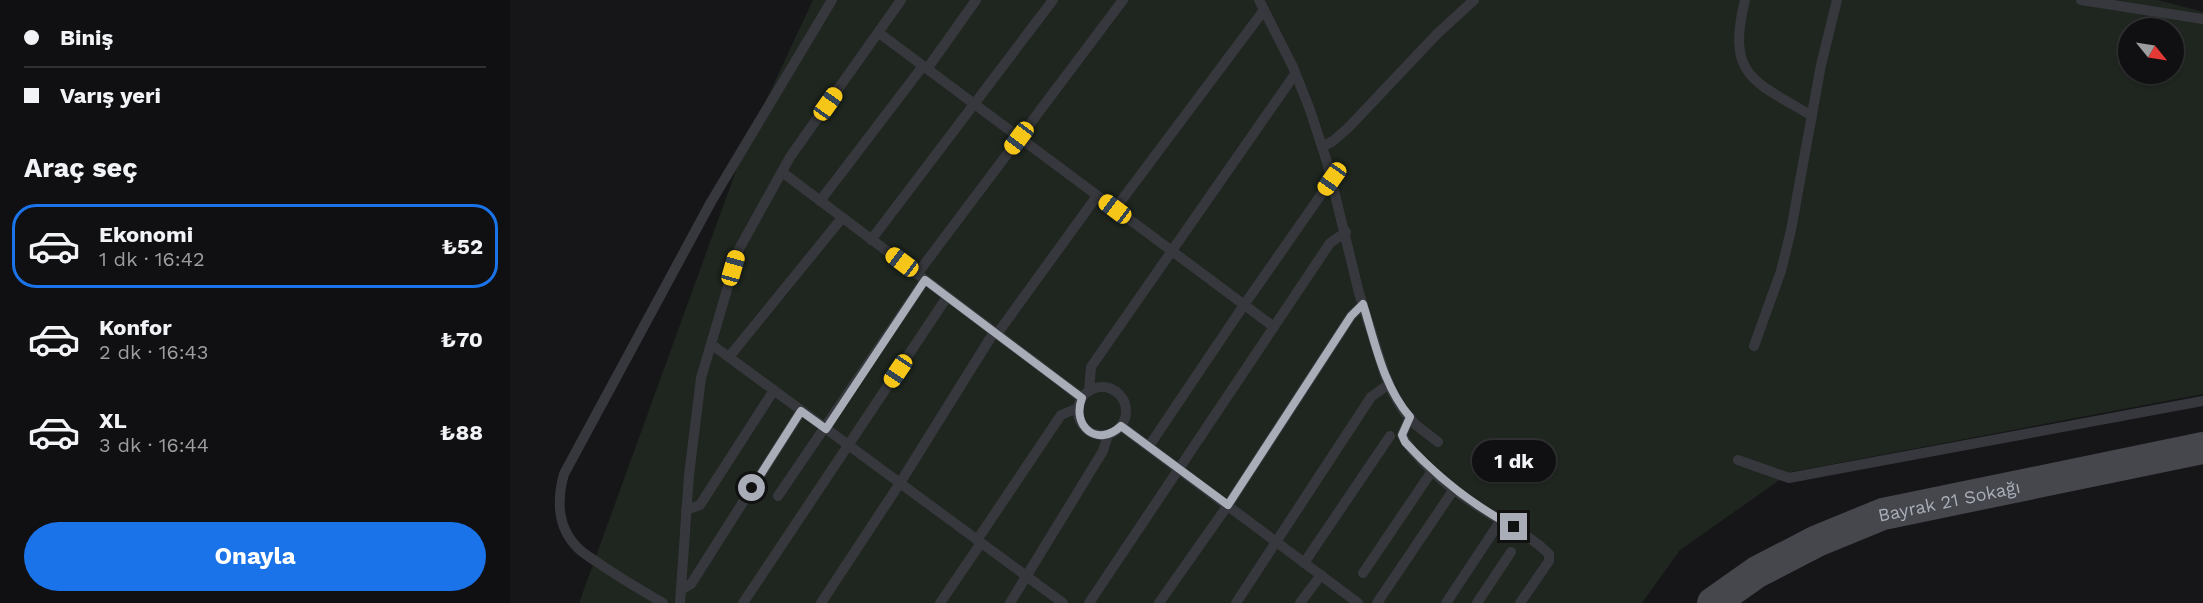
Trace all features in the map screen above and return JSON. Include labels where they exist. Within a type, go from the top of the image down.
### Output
[{"type":"street","name":"Bayrak 21 Sokağı","points":[[1713,603],[1757,572],[1817,541],[1883,514],[2203,448]]},
{"type":"lane","points":[[663,603],[619,578],[577,548],[562,522],[559,507],[564,474],[711,202],[832,0]]},
{"type":"lane","points":[[680,603],[688,475],[701,378],[739,249],[782,172],[901,0]]},
{"type":"lane","points":[[820,201],[976,0]]},
{"type":"lane","points":[[871,240],[1053,0]]},
{"type":"lane","points":[[778,496],[826,429],[921,277],[1019,138],[1124,0]]},
{"type":"lane","points":[[1322,147],[1334,141],[1348,128],[1437,34],[1474,0]]},
{"type":"lane","points":[[1745,0],[1739,47],[1743,64],[1757,82],[1812,116]]},
{"type":"lane","points":[[1754,346],[1781,272],[1800,188],[1821,65],[1837,0]]},
{"type":"lane","points":[[2081,0],[2203,20]]},
{"type":"lane","points":[[1115,209],[1262,5],[1295,74],[1322,147],[1363,304],[1389,384],[1410,417],[1438,442]]},
{"type":"lane","points":[[879,33],[1274,327]]},
{"type":"lane","points":[[940,603],[1061,415],[1083,399],[1099,387],[1110,388],[1118,393],[1126,408],[1121,426],[1108,435],[1099,435],[1084,428],[1079,419],[1083,399],[1091,368],[1295,74]]},
{"type":"lane","points":[[782,172],[1083,399]]},
{"type":"lane","points":[[1149,446],[1332,179]]},
{"type":"lane","points":[[821,603],[995,333],[1097,196]]},
{"type":"lane","points":[[729,357],[842,218]]},
{"type":"lane","points":[[1089,603],[1330,243],[1346,232]]},
{"type":"lane","points":[[743,603],[947,297]]},
{"type":"lane","points":[[1159,603],[1228,505],[1351,316],[1363,304]]},
{"type":"lane","points":[[711,344],[1063,603]]},
{"type":"lane","points":[[1236,603],[1371,397],[1389,384]]},
{"type":"lane","points":[[686,510],[700,505],[774,390]]},
{"type":"lane","points":[[1738,460],[1796,479],[1826,471],[2203,401]]},
{"type":"lane","points":[[681,590],[691,584],[801,411]]},
{"type":"lane","points":[[1410,417],[1402,435],[1405,442],[1432,471],[1454,489],[1527,534],[1549,554],[1549,561],[1520,603]]},
{"type":"lane","points":[[1121,426],[1358,603]]},
{"type":"lane","points":[[1010,603],[1103,452],[1108,435]]},
{"type":"lane","points":[[1304,563],[1390,436]]},
{"type":"lane","points":[[1363,573],[1432,471]]},
{"type":"lane","points":[[1377,603],[1454,489]]},
{"type":"lane","points":[[1446,603],[1501,520]]},
{"type":"lane","points":[[1478,603],[1511,552]]},
{"type":"lane","points":[[1300,603],[1321,575]]},
{"type":"shaded area","points":[[813,0],[2158,0],[2203,12],[2203,394],[1791,472],[1680,550],[1642,603],[579,603],[746,143]]},
{"type":"route","points":[[752,488],[801,411],[826,429],[925,280],[1082,398],[1078,408],[1079,419],[1084,428],[1091,433],[1108,435],[1121,426],[1228,505],[1351,316],[1363,304],[1385,375],[1393,393],[1410,417],[1404,425],[1402,435],[1405,442],[1441,479],[1463,496],[1514,527]]}]
